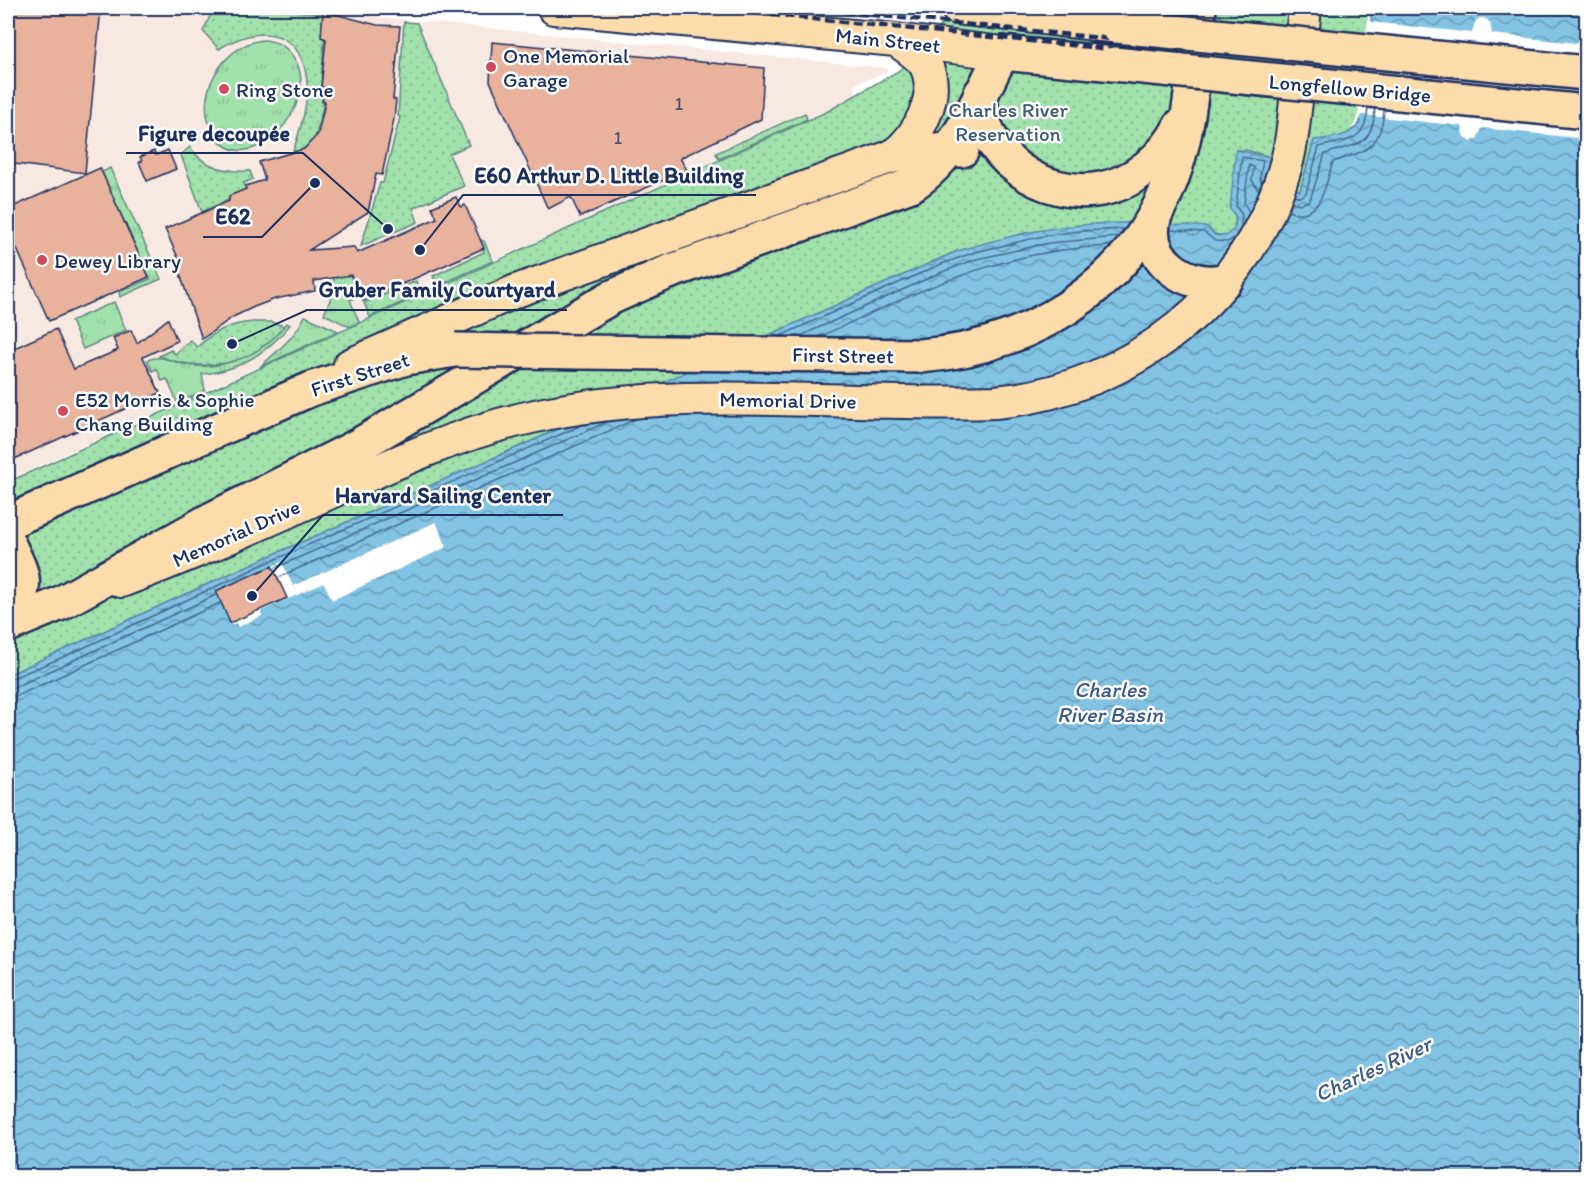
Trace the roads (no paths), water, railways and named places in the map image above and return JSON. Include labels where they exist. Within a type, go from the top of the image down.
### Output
[{"type":"highway","name":"First Street","points":[[274,404],[383,364],[418,355],[454,351],[920,356],[971,349],[1004,340],[1046,321],[1086,294],[1131,252],[1155,215],[1179,158],[1189,104],[1199,8]]},
{"type":"highway","name":"Longfellow Bridge","points":[[1098,19],[1587,73]]},
{"type":"highway","name":"Main Street","points":[[1002,53],[1114,64]]},
{"type":"highway","name":"Memorial Drive","points":[[8,625],[61,603],[202,524],[354,448],[610,298],[683,267],[898,190],[923,177],[949,150],[1002,53]]},
{"type":"highway","name":"Longfellow Bridge","points":[[1114,64],[1587,112]]},
{"type":"highway","points":[[981,93],[981,109],[985,126],[994,144],[1005,158],[1028,176],[1049,185],[1074,190],[1107,188],[1136,175],[1162,153],[1178,131],[1189,104]]},
{"type":"highway","points":[[893,156],[924,150],[949,150],[982,151],[1005,158]]},
{"type":"highway","points":[[1155,215],[1153,227],[1156,245],[1162,259],[1169,267],[1177,274],[1194,280],[1218,282],[1226,280]]},
{"type":"highway","points":[[8,522],[274,404]]},
{"type":"highway","points":[[8,543],[20,568],[23,583],[18,601],[8,614]]},
{"type":"main road","name":"Main Street","points":[[554,8],[896,40],[1002,53]]},
{"type":"main road","name":"Memorial Drive","points":[[61,603],[209,547],[377,471],[459,438],[530,417],[588,407],[658,400],[977,403],[1033,397],[1099,377],[1146,351],[1190,319],[1226,280],[1251,244],[1272,205],[1292,138],[1305,8]]},
{"type":"main road","points":[[984,9],[1098,19]]},
{"type":"main road","points":[[274,404],[371,355],[497,298],[893,156],[905,146],[918,127],[928,105],[930,91],[928,73],[923,62],[896,40]]},
{"type":"water","name":"Charles River Basin","points":[[1364,8],[1586,8],[1586,1176],[8,1176],[8,675],[256,562],[955,252],[1034,231],[1114,223],[1208,227],[1215,235],[1226,236],[1235,228],[1236,217],[1230,209],[1236,150],[1271,157],[1266,178],[1300,191],[1314,140],[1345,134],[1360,123],[1371,16]]},
{"type":"railway","points":[[704,8],[1586,97]]},
{"type":"railway","points":[[804,8],[1586,87]]},
{"type":"place","name":"One Memorial Garage","points":[[491,67]]},
{"type":"place","name":"Ring Stone","points":[[224,89]]},
{"type":"place","name":"E62","points":[[315,183]]},
{"type":"place","name":"Figure decoupée","points":[[388,229]]},
{"type":"place","name":"E60 Arthur D. Little Building","points":[[420,250]]},
{"type":"place","name":"Dewey Library","points":[[42,260]]},
{"type":"place","name":"Gruber Family Courtyard","points":[[232,344]]},
{"type":"place","name":"E52 Morris & Sophie Chang Building","points":[[63,411]]},
{"type":"place","name":"Harvard Sailing Center","points":[[252,596]]},
{"type":"park label","name":"Charles River Reservation","points":[[1008,121]]},
{"type":"water label","name":"Charles River","points":[[1373,1069]]}]
